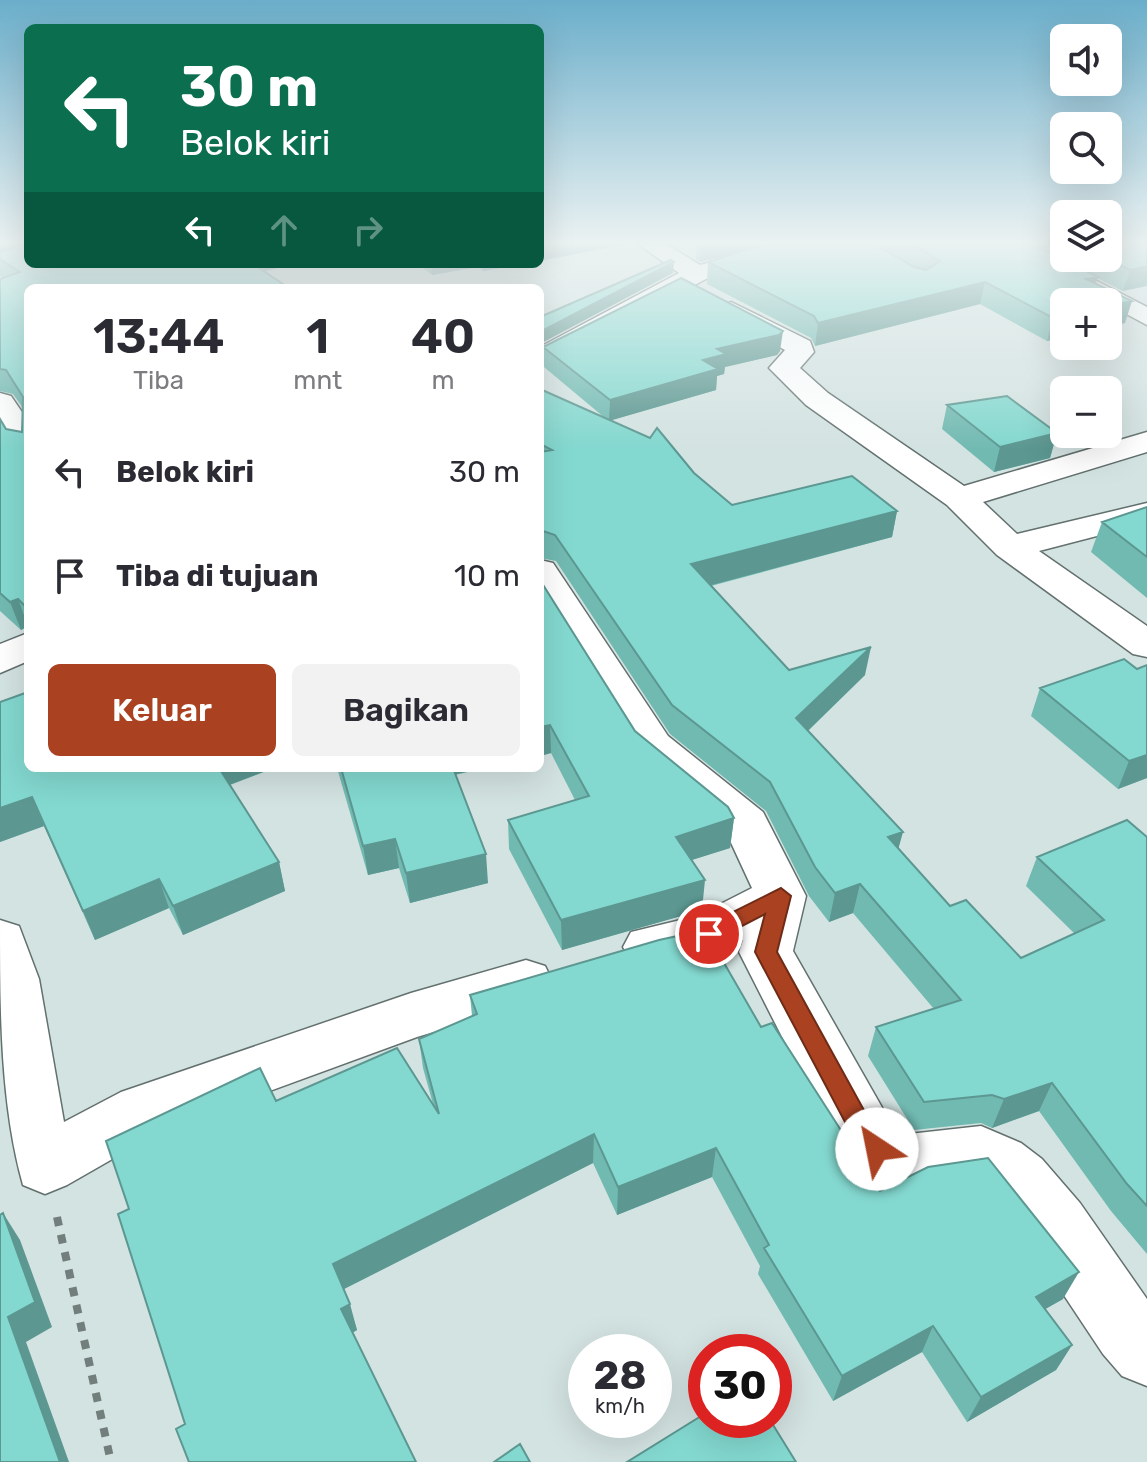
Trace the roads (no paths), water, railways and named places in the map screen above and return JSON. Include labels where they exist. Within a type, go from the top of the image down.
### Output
[{"type":"street","points":[[544,356],[626,312]]},
{"type":"street","points":[[743,312],[800,347],[800,352],[783,368],[789,375],[959,498],[1010,547],[1147,645]]},
{"type":"street","points":[[8,395],[24,435]]},
{"type":"street","points":[[959,498],[1147,442]]},
{"type":"street","points":[[1010,547],[1147,513]]},
{"type":"street","points":[[544,577],[652,747],[746,824],[781,896],[766,952],[862,1131],[877,1149],[901,1164],[916,1166],[959,1155],[997,1161],[1037,1200],[1125,1329],[1147,1351]]},
{"type":"street","points":[[0,660],[24,647]]},
{"type":"street","points":[[0,941],[12,979],[29,1104],[45,1165],[142,1111],[411,1016],[585,965],[709,934],[781,896]]}]
